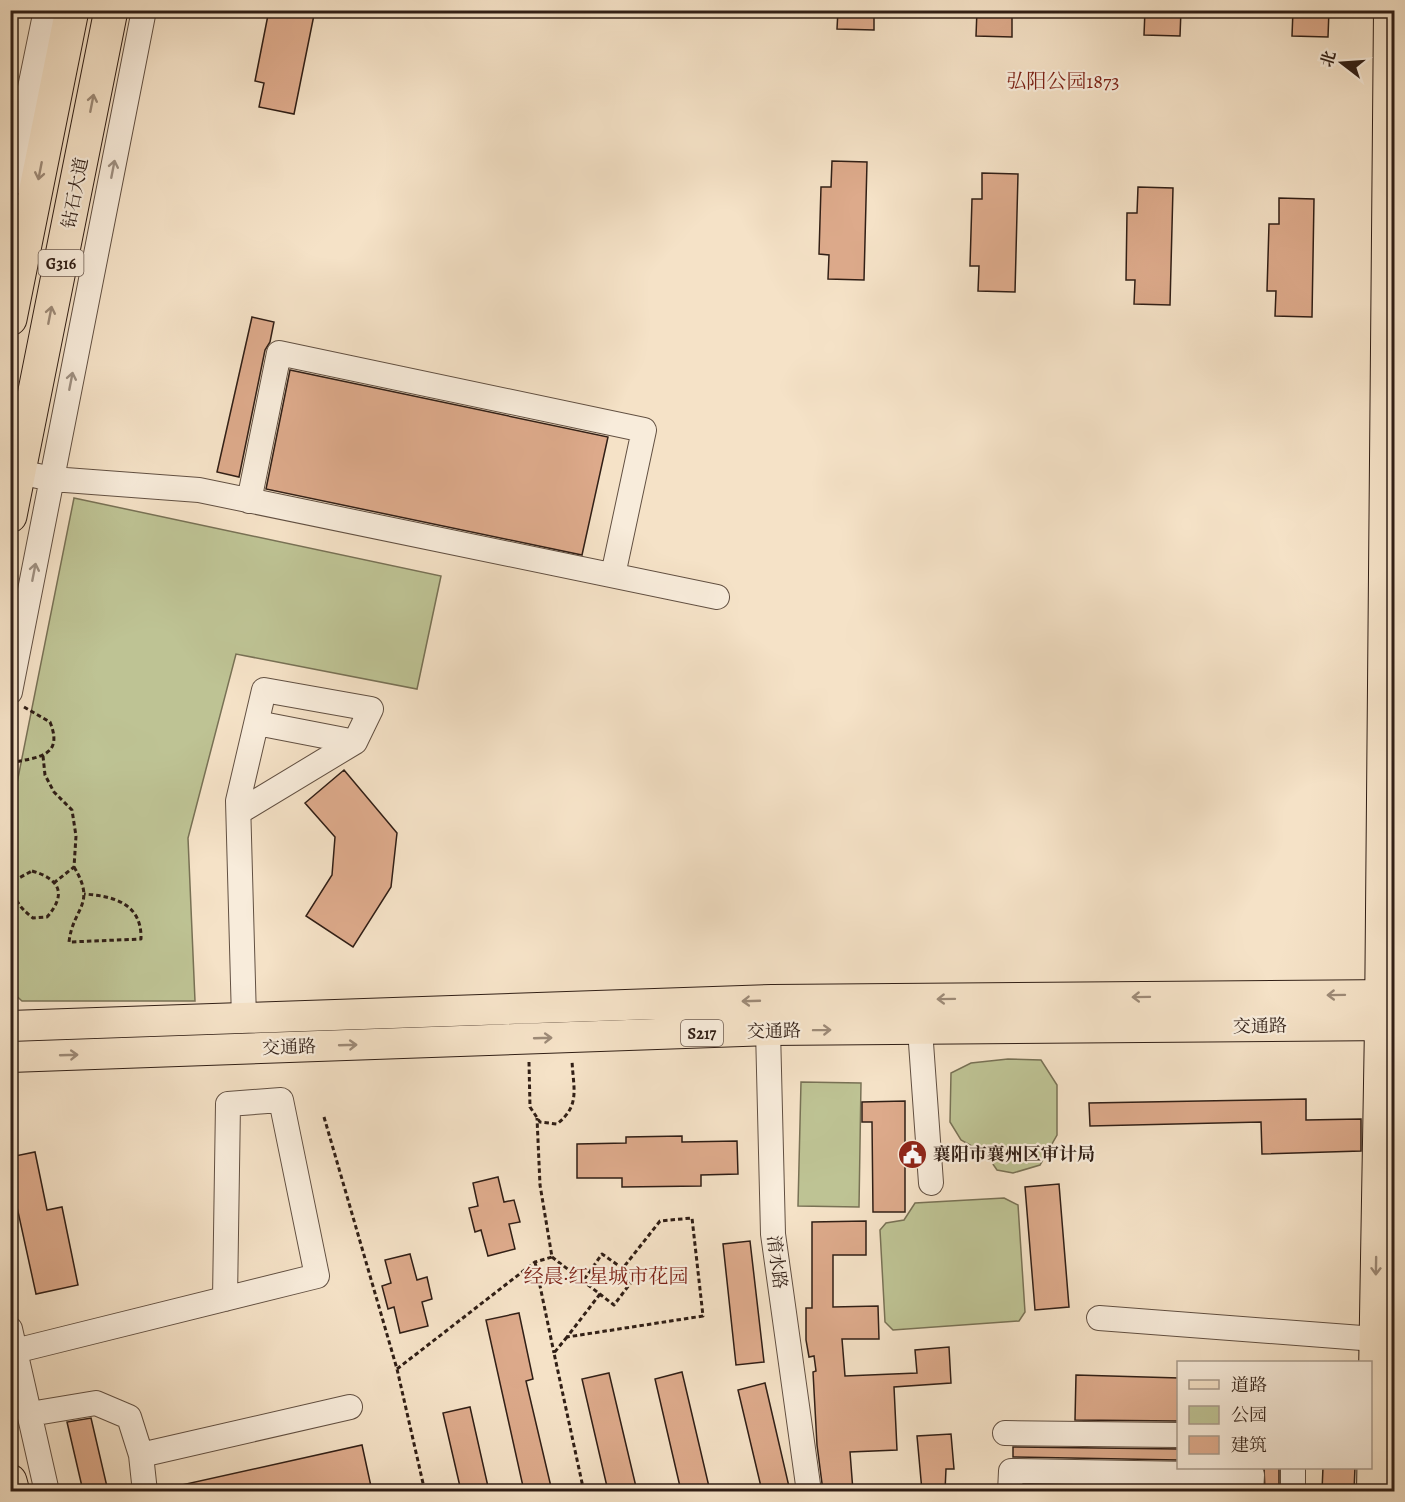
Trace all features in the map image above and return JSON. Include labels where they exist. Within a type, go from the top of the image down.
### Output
[{"type":"highway","name":"G316","points":[[10,319],[72,10]]},
{"type":"highway","name":"钻石大道","points":[[10,516],[111,10]]},
{"type":"highway","points":[[10,1481],[13,1491]]},
{"type":"main road","points":[[1372,1491],[1375,1339],[1387,1025],[1389,10]]},
{"type":"main road","name":"交通路","points":[[10,1026],[772,1000],[1387,994]]},
{"type":"main road","name":"交通路","points":[[16,1059],[768,1030],[1387,1025]]},
{"type":"street","points":[[10,185],[46,10]]},
{"type":"street","points":[[15,698],[52,479],[144,10]]},
{"type":"street","points":[[74,195],[106,200]]},
{"type":"street","points":[[249,501],[279,353],[644,430],[613,575]]},
{"type":"street","points":[[19,472],[52,479],[199,490],[717,597]]},
{"type":"street","points":[[238,812],[355,742],[370,709],[264,690],[238,801],[238,812],[244,1019]]},
{"type":"street","points":[[257,723],[355,742]]},
{"type":"street","points":[[10,1014],[46,1026]]},
{"type":"street","points":[[920,1029],[931,1183]]},
{"type":"street","name":"淯水路","points":[[768,1030],[772,1234],[809,1491]]},
{"type":"street","points":[[48,1491],[30,1414],[16,1384],[13,1340],[225,1299],[317,1276],[281,1100],[228,1104],[225,1299]]},
{"type":"street","points":[[1099,1318],[1375,1339]]},
{"type":"street","points":[[30,1414],[96,1403],[129,1418],[141,1455],[145,1491]]},
{"type":"street","points":[[141,1455],[350,1407]]},
{"type":"street","points":[[1005,1433],[1177,1435]]},
{"type":"street","points":[[1293,1469],[1293,1491]]},
{"type":"street","points":[[1010,1491],[1011,1472],[1252,1474],[1251,1491]]},
{"type":"path","points":[[10,763],[43,756],[52,749],[56,736],[50,722],[15,698]]},
{"type":"path","points":[[43,756],[45,774],[54,792],[72,810],[76,836],[74,867],[84,884],[83,904],[70,931],[69,942],[141,939],[141,927],[125,903],[109,895],[84,894]]},
{"type":"path","points":[[55,882],[74,867]]},
{"type":"path","points":[[32,872],[46,875],[55,882],[59,893],[57,906],[47,917],[33,918],[20,909],[14,888],[17,879],[32,872]]},
{"type":"path","points":[[528,1039],[530,1107],[540,1122],[557,1124],[571,1113],[574,1102],[571,1037]]},
{"type":"path","points":[[324,1117],[397,1369],[425,1491]]},
{"type":"path","points":[[537,1118],[540,1185],[552,1257],[583,1281],[600,1294],[614,1305],[635,1276],[602,1254],[583,1281]]},
{"type":"path","points":[[567,1338],[703,1316],[692,1218],[660,1221],[623,1268]]},
{"type":"path","points":[[397,1369],[536,1262],[552,1257]]},
{"type":"path","points":[[536,1262],[584,1491]]},
{"type":"path","points":[[554,1353],[600,1294]]},
{"type":"green space","points":[[74,498],[441,576],[417,689],[236,654],[188,838],[195,1001],[22,1001],[11,991],[11,813]]},
{"type":"green space","points":[[1008,1059],[1041,1060],[1057,1085],[1057,1135],[1040,1165],[1013,1173],[997,1170],[986,1154],[961,1140],[950,1122],[951,1073],[971,1063]]},
{"type":"green space","points":[[801,1082],[861,1083],[859,1207],[798,1206]]},
{"type":"green space","points":[[1004,1198],[1018,1205],[1025,1312],[1019,1321],[893,1330],[885,1322],[880,1230],[886,1223],[904,1220],[915,1203]]},
{"type":"building","points":[[279,10],[315,10],[294,114],[259,107],[264,83],[255,81],[268,15],[278,17]]},
{"type":"building","points":[[838,10],[874,10],[874,30],[837,29]]},
{"type":"building","points":[[977,10],[1012,10],[1012,37],[976,36]]},
{"type":"building","points":[[1145,10],[1181,10],[1180,36],[1144,35]]},
{"type":"building","points":[[1293,10],[1329,10],[1328,37],[1292,36]]},
{"type":"building","points":[[832,161],[867,162],[864,280],[828,279],[829,255],[819,254],[821,187],[831,187]]},
{"type":"building","points":[[982,173],[1018,174],[1015,292],[978,291],[979,266],[970,266],[972,199],[982,199]]},
{"type":"building","points":[[1138,187],[1173,188],[1170,305],[1134,304],[1135,280],[1126,280],[1127,213],[1137,213]]},
{"type":"building","points":[[1279,198],[1314,199],[1312,317],[1275,316],[1276,291],[1267,291],[1269,224],[1279,224]]},
{"type":"building","points":[[252,317],[274,322],[270,342],[265,350],[239,477],[217,472]]},
{"type":"building","points":[[290,370],[608,437],[582,555],[266,489]]},
{"type":"building","points":[[344,770],[397,833],[391,887],[353,947],[306,916],[332,875],[335,837],[305,803]]},
{"type":"building","points":[[1306,1099],[1306,1120],[1361,1119],[1361,1151],[1262,1154],[1261,1122],[1090,1126],[1089,1103]]},
{"type":"building","points":[[905,1101],[905,1212],[873,1212],[872,1122],[862,1122],[862,1102]]},
{"type":"building","points":[[682,1136],[682,1142],[737,1141],[738,1174],[701,1175],[701,1186],[622,1187],[622,1178],[577,1178],[577,1144],[626,1143],[626,1137]]},
{"type":"building","points":[[35,1152],[47,1210],[62,1207],[78,1285],[36,1294],[10,1175],[10,1157]]},
{"type":"building","points":[[498,1177],[504,1202],[514,1200],[520,1222],[509,1224],[515,1249],[488,1256],[481,1230],[475,1232],[469,1208],[478,1206],[473,1183]]},
{"type":"building","points":[[1059,1184],[1069,1307],[1035,1310],[1025,1187]]},
{"type":"building","points":[[866,1221],[866,1255],[833,1255],[833,1307],[878,1306],[879,1339],[842,1339],[845,1376],[917,1373],[915,1350],[949,1347],[951,1383],[894,1387],[897,1450],[850,1452],[853,1491],[823,1491],[817,1445],[813,1372],[816,1371],[814,1356],[809,1357],[806,1340],[806,1308],[812,1308],[812,1222]]},
{"type":"building","points":[[750,1241],[764,1362],[736,1365],[723,1244]]},
{"type":"building","points":[[410,1254],[417,1280],[427,1277],[432,1299],[422,1302],[428,1326],[400,1333],[394,1307],[388,1309],[382,1286],[391,1283],[385,1260]]},
{"type":"building","points":[[519,1313],[533,1379],[526,1381],[552,1491],[524,1491],[486,1320]]},
{"type":"building","points":[[682,1372],[710,1491],[681,1491],[655,1379]]},
{"type":"building","points":[[609,1373],[637,1491],[608,1491],[582,1379]]},
{"type":"building","points":[[1076,1375],[1177,1378],[1177,1421],[1075,1420]]},
{"type":"building","points":[[765,1383],[790,1491],[762,1491],[738,1390]]},
{"type":"building","points":[[470,1407],[489,1491],[461,1491],[443,1413]]},
{"type":"building","points":[[91,1418],[108,1491],[83,1491],[67,1422]]},
{"type":"building","points":[[951,1434],[954,1469],[946,1469],[945,1491],[922,1491],[917,1436]]},
{"type":"building","points":[[362,1445],[372,1491],[178,1491],[177,1486]]},
{"type":"building","points":[[1013,1447],[1177,1449],[1177,1460],[1013,1457]]},
{"type":"building","points":[[1264,1469],[1279,1469],[1279,1491],[1265,1491]]},
{"type":"building","points":[[1323,1469],[1355,1469],[1354,1491],[1322,1491]]},
{"type":"building","points":[[1029,1486],[1237,1489],[1237,1491],[1029,1491]]},
{"type":"place","name":"襄阳市襄州区审计局","points":[[912,1154]]},
{"type":"district","name":"弘阳公园1873","points":[[1063,81]]},
{"type":"district","name":"经晨·红星城市花园","points":[[606,1276]]}]
